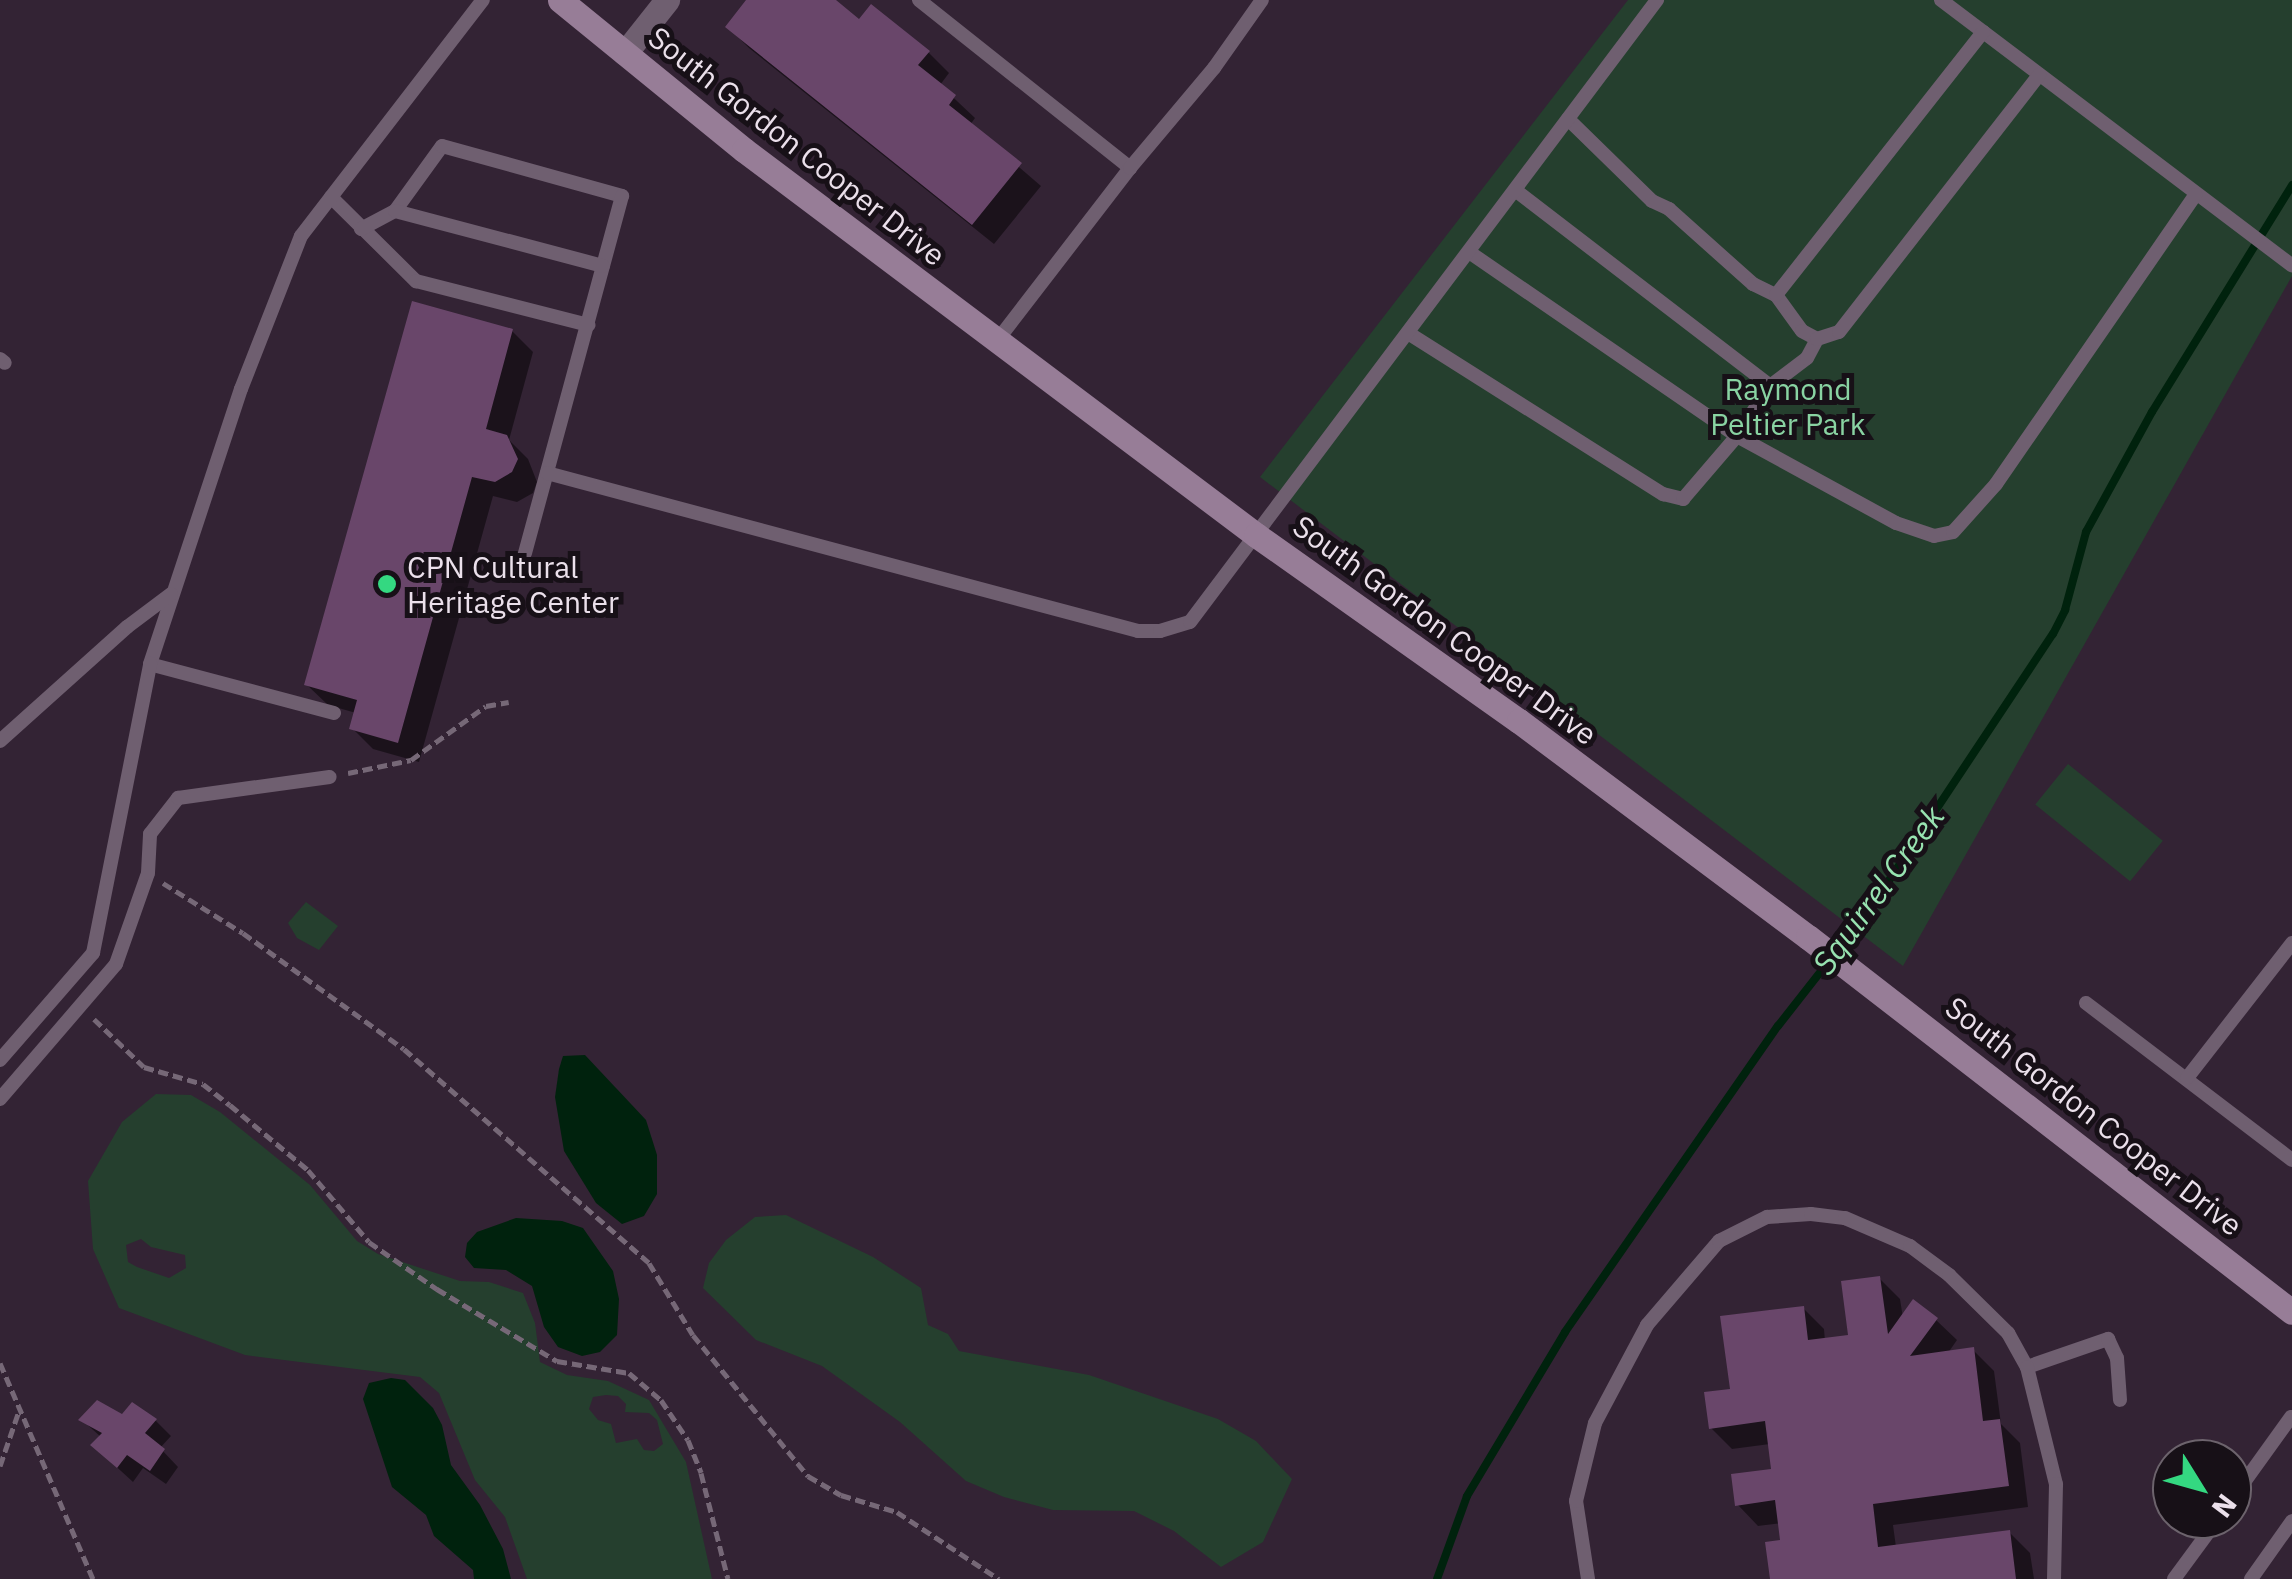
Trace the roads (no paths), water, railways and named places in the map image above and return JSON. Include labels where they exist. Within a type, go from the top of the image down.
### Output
[{"type":"main road","name":"South Gordon Cooper Drive","points":[[560,0],[744,150],[1256,535],[1518,721],[1876,988],[2292,1312]]},
{"type":"street","points":[[625,53],[667,0]]},
{"type":"lane","points":[[0,1060],[92,952],[150,664],[241,388],[302,236],[483,0]]},
{"type":"lane","points":[[918,0],[1130,168]]},
{"type":"lane","points":[[997,340],[1130,168],[1214,68],[1262,0]]},
{"type":"lane","points":[[547,473],[1138,631],[1160,631],[1190,622],[1657,0]]},
{"type":"lane","points":[[1941,0],[2292,265]]},
{"type":"lane","points":[[1776,294],[1983,32]]},
{"type":"lane","points":[[1408,334],[1663,494],[1683,499],[1737,436],[1770,386],[1808,358],[1817,340],[1839,332],[2040,75]]},
{"type":"lane","points":[[1568,119],[1652,201],[1669,209],[1753,284],[1776,294],[1802,331],[1817,340]]},
{"type":"lane","points":[[361,228],[395,212],[442,146],[622,196],[526,553]]},
{"type":"lane","points":[[1515,190],[1770,386]]},
{"type":"lane","points":[[1470,252],[1737,436],[1896,524],[1934,536],[1953,532],[1996,484],[2195,194]]},
{"type":"lane","points":[[331,197],[416,281],[588,325]]},
{"type":"lane","points":[[395,212],[603,266]]},
{"type":"lane","points":[[0,741],[127,627],[172,594]]},
{"type":"lane","points":[[150,664],[334,713]]},
{"type":"lane","points":[[0,1099],[116,964],[148,873],[150,834],[178,798],[330,777]]},
{"type":"lane","points":[[2187,1078],[2292,944]]},
{"type":"lane","points":[[2086,1002],[2292,1160]]},
{"type":"lane","points":[[1588,1579],[1576,1501],[1595,1422],[1646,1325],[1720,1241],[1767,1217],[1811,1214],[1845,1218],[1910,1246],[1950,1276],[2008,1332],[2028,1367],[2056,1484],[2054,1579]]},
{"type":"lane","points":[[2028,1367],[2108,1339],[2117,1358],[2120,1400]]},
{"type":"lane","points":[[2252,1472],[2292,1417]]},
{"type":"lane","points":[[2252,1579],[2292,1521]]},
{"type":"lane","points":[[2174,1579],[2203,1539]]},
{"type":"waterway","name":"Squirrel Creek","points":[[1437,1579],[1467,1496],[1565,1332],[1778,1026],[1872,906],[2053,634],[2065,610],[2086,532],[2152,412],[2292,185]]},
{"type":"place","name":"CPN Cultural Heritage Center","points":[[387,584]]},
{"type":"park label","name":"Raymond Peltier Park","points":[[1788,406]]}]
